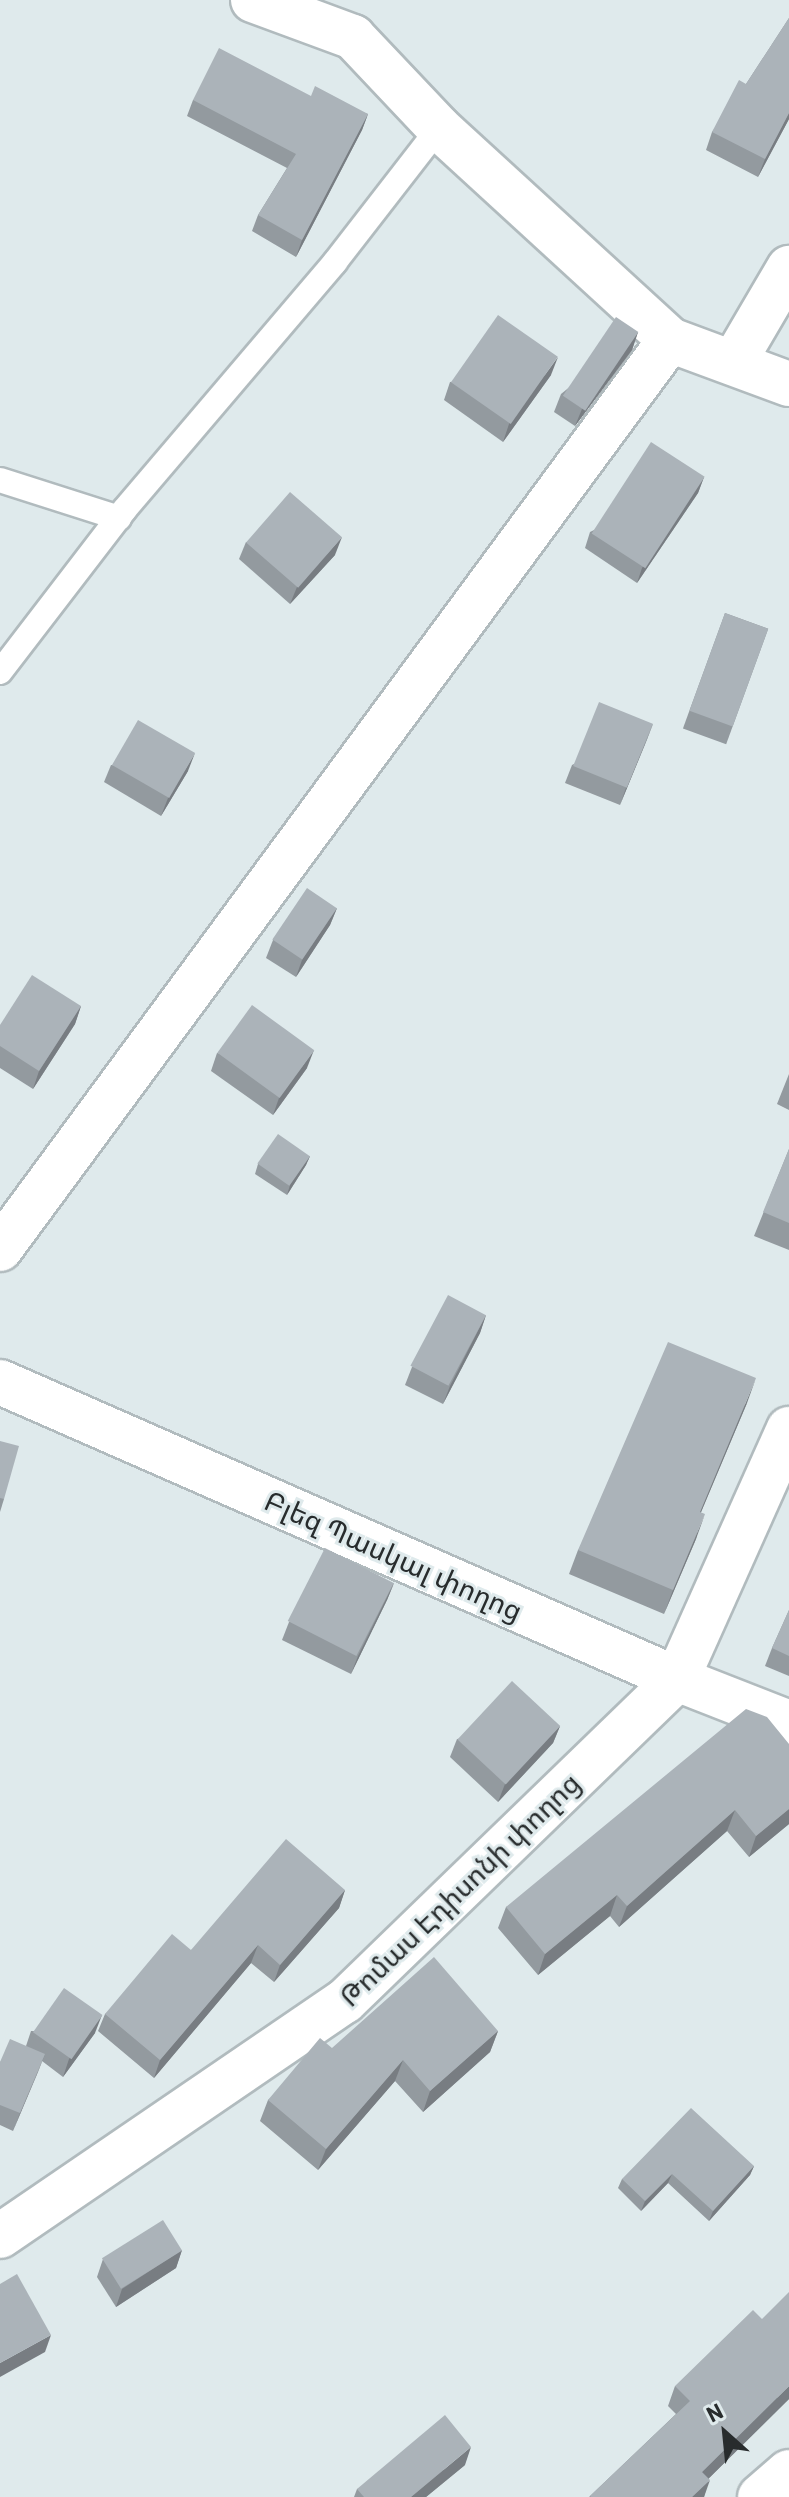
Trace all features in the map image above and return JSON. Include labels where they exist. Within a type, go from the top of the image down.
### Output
[{"type":"street","points":[[253,0],[353,37],[439,128],[670,340],[735,360],[789,384]]},
{"type":"street","points":[[735,360],[789,268]]},
{"type":"street","points":[[0,1249],[670,340]]},
{"type":"street","name":"Բլեզ Պասկալ փողոց","points":[[0,1382],[677,1679],[789,1723]]},
{"type":"street","name":"Թոմաս Էդիսոնի փողոց","points":[[0,2236],[345,2001],[677,1679],[789,1429]]},
{"type":"street","points":[[760,2497],[789,2472]]},
{"type":"lane","points":[[0,672],[119,518],[335,262],[439,128]]},
{"type":"lane","points":[[0,480],[119,518]]},
{"type":"building","points":[[789,18],[789,113],[765,159],[712,132],[739,80],[746,84]]},
{"type":"building","points":[[219,48],[311,96],[315,86],[368,114],[302,240],[258,215],[296,154],[193,100]]},
{"type":"building","points":[[498,315],[558,357],[511,424],[451,382]]},
{"type":"building","points":[[616,317],[638,332],[585,411],[563,396]]},
{"type":"building","points":[[651,442],[705,477],[645,568],[592,533]]},
{"type":"building","points":[[290,492],[342,537],[298,588],[246,543]]},
{"type":"building","points":[[725,613],[768,629],[733,726],[689,711]]},
{"type":"building","points":[[599,702],[653,724],[627,788],[573,766]]},
{"type":"building","points":[[138,720],[195,753],[169,798],[112,765]]},
{"type":"building","points":[[307,888],[337,908],[302,960],[272,939]]},
{"type":"building","points":[[32,975],[81,1006],[39,1071],[0,1046],[0,1025]]},
{"type":"building","points":[[252,1005],[314,1050],[280,1098],[217,1053]]},
{"type":"building","points":[[278,1134],[310,1156],[289,1186],[257,1163]]},
{"type":"building","points":[[789,1149],[789,1223],[763,1212]]},
{"type":"building","points":[[448,1295],[486,1315],[448,1386],[410,1366]]},
{"type":"building","points":[[668,1342],[756,1378],[700,1512],[705,1514],[673,1590],[578,1550]]},
{"type":"building","points":[[0,1441],[19,1446],[4,1499],[0,1498]]},
{"type":"building","points":[[325,1548],[394,1583],[356,1656],[288,1621]]},
{"type":"building","points":[[789,1610],[789,1656],[772,1648]]},
{"type":"building","points":[[512,1681],[560,1726],[506,1785],[457,1740]]},
{"type":"building","points":[[746,1709],[767,1717],[789,1744],[789,1809],[756,1836],[735,1810],[627,1906],[617,1895],[545,1954],[506,1907]]},
{"type":"building","points":[[286,1839],[345,1890],[280,1965],[258,1945],[160,2060],[105,2014],[172,1934],[191,1950]]},
{"type":"building","points":[[434,1957],[498,2031],[430,2091],[403,2060],[326,2149],[268,2100],[320,2038],[332,2048]]},
{"type":"building","points":[[64,1988],[103,2015],[72,2059],[33,2032]]},
{"type":"building","points":[[10,2039],[45,2054],[20,2113],[0,2105],[0,2062]]},
{"type":"building","points":[[691,2108],[754,2166],[713,2211],[672,2174],[645,2201],[622,2179]]},
{"type":"building","points":[[163,2220],[182,2251],[121,2289],[102,2258]]},
{"type":"building","points":[[17,2274],[51,2335],[0,2363],[0,2284]]},
{"type":"building","points":[[789,2292],[789,2386],[702,2472],[710,2480],[692,2497],[591,2497],[690,2401],[675,2386],[753,2310],[762,2319]]},
{"type":"building","points":[[445,2415],[471,2447],[411,2497],[364,2497],[357,2489]]}]
